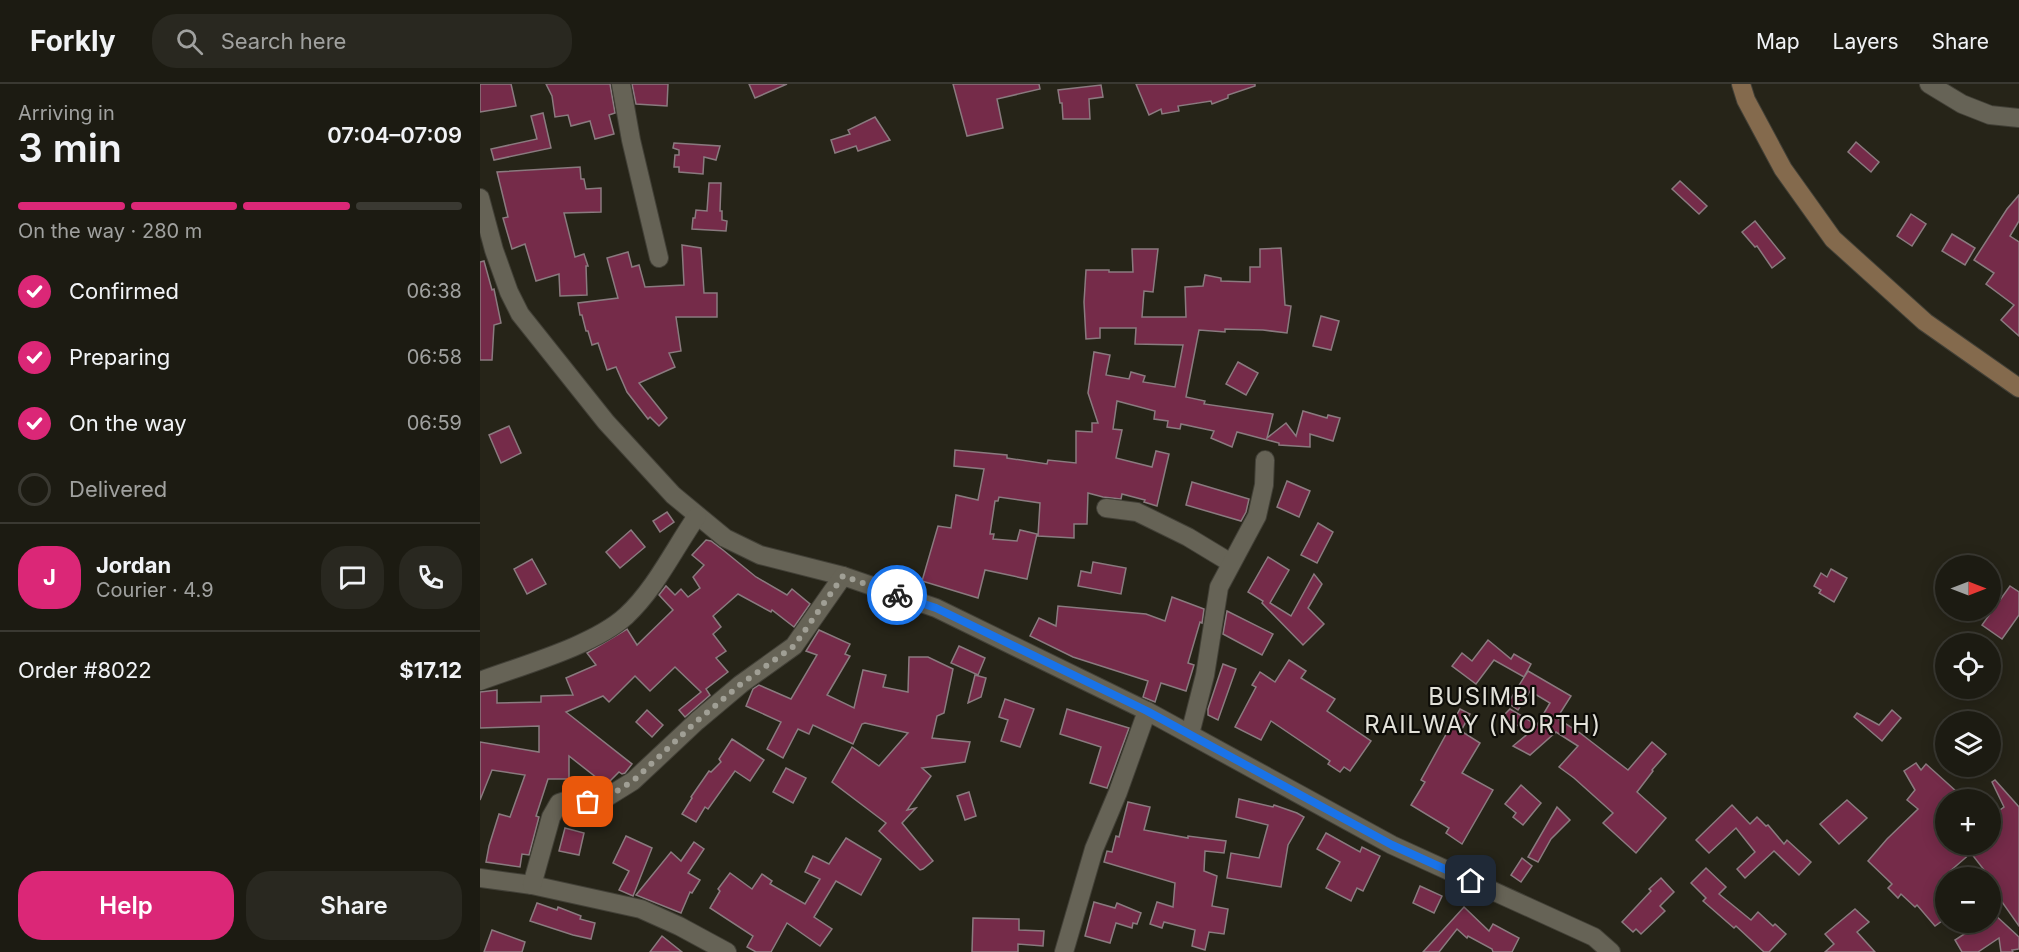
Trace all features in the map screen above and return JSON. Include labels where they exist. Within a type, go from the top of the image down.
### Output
[{"type":"main road","points":[[1741,84],[1746,100],[1783,169],[1833,239],[1925,322],[2019,388]]},
{"type":"street","points":[[621,84],[631,140],[659,258]]},
{"type":"street","points":[[1929,84],[1962,104],[1990,115],[2019,118]]},
{"type":"street","points":[[480,198],[494,250],[520,314],[606,422],[672,495],[725,538],[760,555],[843,576],[936,608],[1147,711],[1392,845],[1594,937],[1611,952]]},
{"type":"street","points":[[1190,734],[1205,675],[1219,587],[1257,516],[1264,485],[1265,460]]},
{"type":"street","points":[[1106,508],[1137,512],[1188,537],[1232,563]]},
{"type":"street","points":[[480,681],[599,635],[626,616],[658,577],[677,543],[697,516]]},
{"type":"street","points":[[532,885],[551,818],[560,803],[568,800],[588,802],[604,799],[633,781],[741,684],[794,646],[843,576]]},
{"type":"street","points":[[1064,952],[1094,849],[1118,792],[1147,711]]},
{"type":"street","points":[[480,878],[532,885],[642,909],[727,952]]},
{"type":"building","points":[[480,84],[511,84],[516,106],[480,112]]},
{"type":"building","points":[[546,84],[610,84],[615,113],[609,115],[614,134],[595,139],[590,121],[571,126],[568,115],[555,117],[552,96]]},
{"type":"building","points":[[632,84],[668,84],[667,106],[636,104]]},
{"type":"building","points":[[749,84],[787,84],[755,98]]},
{"type":"building","points":[[953,84],[1039,84],[1040,89],[997,99],[1003,128],[967,136]]},
{"type":"building","points":[[1136,84],[1255,84],[1255,86],[1228,95],[1228,98],[1212,104],[1211,101],[1178,106],[1179,111],[1162,114],[1161,109],[1149,115]]},
{"type":"building","points":[[1101,85],[1103,97],[1089,99],[1090,119],[1063,119],[1058,90]]},
{"type":"building","points":[[543,113],[551,148],[494,160],[491,149],[537,139],[531,116]]},
{"type":"building","points":[[875,117],[890,140],[858,151],[856,146],[835,153],[831,140],[850,134],[848,130]]},
{"type":"building","points":[[1856,142],[1879,162],[1871,172],[1848,152]]},
{"type":"building","points":[[674,143],[720,146],[716,160],[704,157],[703,174],[679,172],[679,167],[674,167],[675,155],[679,155],[679,150],[673,148]]},
{"type":"building","points":[[580,167],[581,179],[584,179],[586,189],[601,188],[601,212],[564,213],[575,257],[584,254],[588,266],[586,266],[587,295],[560,296],[559,274],[536,281],[525,244],[512,249],[503,218],[508,217],[497,172]]},
{"type":"building","points":[[1680,181],[1707,206],[1699,214],[1672,189]]},
{"type":"building","points":[[709,183],[721,183],[720,211],[722,211],[722,220],[727,221],[726,231],[692,229],[696,210],[707,211]]},
{"type":"building","points":[[2019,195],[2019,221],[2010,236],[2019,242],[2019,336],[2001,320],[2014,305],[1986,284],[1994,273],[1974,260],[2007,209]]},
{"type":"building","points":[[1911,214],[1926,224],[1912,246],[1897,236]]},
{"type":"building","points":[[1755,221],[1785,258],[1772,268],[1757,246],[1755,247],[1742,232]]},
{"type":"building","points":[[1952,234],[1975,248],[1965,265],[1942,251]]},
{"type":"building","points":[[682,245],[701,248],[704,293],[717,293],[717,317],[676,317],[681,351],[669,353],[675,367],[639,383],[667,418],[659,426],[650,417],[648,419],[627,392],[616,367],[607,370],[598,343],[592,345],[582,315],[580,315],[578,303],[618,298],[607,258],[628,252],[632,267],[639,265],[645,287],[684,285]]},
{"type":"building","points":[[1281,248],[1285,305],[1291,306],[1287,333],[1263,330],[1225,329],[1225,332],[1199,330],[1186,397],[1205,401],[1204,404],[1273,414],[1267,438],[1286,423],[1296,436],[1303,411],[1327,418],[1328,415],[1340,418],[1333,441],[1310,434],[1310,447],[1279,445],[1279,443],[1237,432],[1232,447],[1211,438],[1214,431],[1181,424],[1180,429],[1167,427],[1168,421],[1154,419],[1155,411],[1117,401],[1113,429],[1122,430],[1116,458],[1152,467],[1156,451],[1169,454],[1157,506],[1122,494],[1121,499],[1088,493],[1087,524],[1074,524],[1074,538],[1038,536],[1040,503],[999,497],[998,501],[995,501],[990,534],[994,534],[993,539],[1017,541],[1020,530],[1037,534],[1027,579],[985,570],[978,598],[922,581],[938,526],[951,528],[956,495],[978,500],[984,469],[954,466],[955,450],[1007,455],[1007,458],[1047,464],[1048,460],[1076,463],[1076,431],[1092,432],[1092,423],[1098,423],[1088,393],[1094,352],[1110,355],[1106,375],[1129,379],[1131,372],[1145,376],[1143,382],[1175,387],[1183,345],[1135,344],[1136,328],[1100,328],[1100,338],[1086,339],[1084,302],[1086,270],[1133,272],[1132,249],[1158,249],[1153,292],[1144,291],[1142,317],[1186,317],[1185,287],[1203,286],[1205,275],[1221,278],[1221,281],[1250,282],[1250,267],[1260,267],[1260,249]]},
{"type":"building","points":[[484,261],[492,290],[494,289],[501,323],[494,325],[492,360],[480,360],[480,262]]},
{"type":"building","points":[[1321,316],[1339,321],[1331,350],[1313,346]]},
{"type":"building","points":[[1238,362],[1258,373],[1246,395],[1226,384]]},
{"type":"building","points":[[509,426],[521,453],[501,463],[489,435]]},
{"type":"building","points":[[1287,481],[1310,491],[1299,517],[1277,507]]},
{"type":"building","points":[[1192,482],[1249,499],[1241,521],[1186,505]]},
{"type":"building","points":[[667,512],[674,522],[660,532],[653,521]]},
{"type":"building","points":[[1318,523],[1333,532],[1317,563],[1301,555]]},
{"type":"building","points":[[631,530],[645,547],[620,568],[606,552]]},
{"type":"building","points":[[706,540],[711,541],[756,577],[787,595],[792,589],[810,604],[794,627],[772,610],[771,612],[738,594],[713,616],[721,627],[713,634],[726,651],[716,658],[728,672],[706,689],[710,695],[685,717],[679,710],[701,692],[675,667],[650,691],[635,676],[609,702],[603,696],[566,712],[632,764],[625,773],[619,772],[606,785],[569,756],[569,779],[548,779],[536,816],[539,817],[529,855],[522,854],[520,867],[486,862],[499,814],[510,817],[525,775],[492,770],[480,800],[480,742],[539,752],[539,726],[480,728],[480,692],[497,690],[497,703],[541,702],[541,696],[573,695],[566,678],[596,665],[587,653],[627,629],[637,645],[673,610],[659,595],[666,586],[675,595],[681,589],[688,597],[700,588],[693,577],[704,565],[692,555]]},
{"type":"building","points":[[1268,557],[1289,570],[1270,603],[1291,616],[1314,574],[1322,584],[1308,608],[1324,624],[1303,645],[1262,603],[1263,601],[1248,592]]},
{"type":"building","points":[[532,559],[546,584],[527,594],[514,569]]},
{"type":"building","points":[[1093,562],[1126,568],[1121,594],[1078,586],[1081,571],[1091,573]]},
{"type":"building","points":[[1831,569],[1847,578],[1834,602],[1819,593],[1821,590],[1814,586],[1821,573],[1827,577]]},
{"type":"building","points":[[2010,586],[2019,592],[2019,615],[2002,639],[2001,633],[1993,633],[1982,625],[1985,621],[2001,621],[2001,599]]},
{"type":"building","points":[[1172,597],[1204,609],[1202,623],[1200,622],[1188,663],[1194,665],[1186,691],[1161,683],[1155,702],[1143,697],[1148,681],[1073,657],[1030,636],[1039,618],[1056,626],[1058,606],[1146,614],[1165,621]]},
{"type":"building","points":[[1227,611],[1273,634],[1262,655],[1223,634]]},
{"type":"building","points":[[819,630],[850,644],[845,654],[850,656],[827,695],[854,708],[863,670],[886,675],[883,687],[908,692],[909,657],[928,657],[953,669],[944,713],[937,716],[932,738],[970,742],[965,762],[922,768],[931,776],[907,810],[916,808],[902,823],[933,861],[923,869],[920,870],[879,831],[886,823],[832,782],[852,747],[879,766],[908,733],[865,723],[862,724],[853,744],[813,725],[809,734],[798,729],[783,758],[767,749],[781,722],[746,706],[753,689],[759,685],[791,699],[817,655],[806,651]]},
{"type":"building","points":[[1488,640],[1511,659],[1514,654],[1531,664],[1524,677],[1494,660],[1476,684],[1452,666],[1462,653],[1472,661]]},
{"type":"building","points":[[959,646],[985,658],[978,675],[951,663]]},
{"type":"building","points":[[1289,660],[1306,671],[1301,678],[1335,699],[1327,711],[1371,741],[1350,771],[1344,767],[1340,772],[1328,764],[1330,761],[1271,721],[1261,740],[1235,727],[1256,687],[1252,685],[1260,672],[1275,682]]},
{"type":"building","points":[[1223,664],[1236,669],[1218,720],[1208,715],[1208,709]]},
{"type":"building","points":[[1528,671],[1571,696],[1557,718],[1628,770],[1652,742],[1666,754],[1637,792],[1666,818],[1636,853],[1603,823],[1613,813],[1559,767],[1578,746],[1556,732],[1530,755],[1513,746],[1530,732],[1502,717],[1510,709],[1537,725],[1550,703],[1530,691],[1518,710],[1508,703]]},
{"type":"building","points":[[975,675],[986,678],[981,697],[968,703]]},
{"type":"building","points":[[1005,699],[1034,709],[1020,747],[1001,741],[1008,720],[999,717]]},
{"type":"building","points":[[1067,709],[1129,728],[1107,788],[1090,783],[1101,747],[1060,734]]},
{"type":"building","points":[[1460,709],[1470,714],[1461,731],[1480,743],[1462,773],[1493,790],[1462,844],[1446,833],[1449,828],[1411,805],[1425,782],[1421,780]]},
{"type":"building","points":[[647,710],[663,725],[652,737],[636,722]]},
{"type":"building","points":[[1892,710],[1901,718],[1882,741],[1854,717],[1857,713],[1879,725]]},
{"type":"building","points":[[732,739],[764,760],[750,781],[735,771],[708,809],[705,807],[696,822],[682,814],[709,771],[711,772],[721,762],[719,759]]},
{"type":"building","points":[[1916,763],[1921,770],[1926,764],[1935,772],[1935,777],[1940,777],[1954,789],[1935,789],[1935,855],[1969,855],[1955,867],[1935,867],[1935,926],[1917,905],[1915,907],[1901,894],[1898,898],[1888,888],[1892,884],[1868,861],[1918,809],[1907,800],[1915,790],[1904,771]]},
{"type":"building","points":[[786,768],[806,778],[793,803],[773,792]]},
{"type":"building","points":[[1995,780],[2019,807],[2019,926],[2001,901],[2001,867],[1982,867],[1973,855],[2001,855],[2001,809],[2004,807],[2001,801],[2001,789],[1995,789],[1992,782]]},
{"type":"building","points":[[1521,785],[1541,803],[1523,825],[1513,817],[1516,813],[1505,804]]},
{"type":"building","points":[[969,792],[976,816],[965,820],[957,796]]},
{"type":"building","points":[[1239,799],[1273,807],[1274,805],[1304,817],[1288,845],[1281,887],[1227,878],[1231,853],[1259,858],[1268,825],[1236,817]]},
{"type":"building","points":[[1847,800],[1867,818],[1839,844],[1820,824]]},
{"type":"building","points":[[1128,802],[1150,807],[1144,830],[1188,838],[1188,836],[1226,841],[1224,853],[1205,851],[1204,871],[1217,876],[1212,906],[1228,909],[1224,934],[1209,932],[1205,950],[1192,946],[1195,930],[1164,922],[1162,928],[1150,924],[1157,902],[1173,907],[1175,883],[1104,862],[1107,851],[1112,852],[1116,836],[1119,837]]},
{"type":"building","points":[[1732,805],[1750,824],[1757,817],[1766,826],[1768,825],[1784,844],[1787,840],[1811,862],[1799,875],[1774,851],[1745,878],[1737,869],[1755,852],[1736,828],[1709,853],[1696,840]]},
{"type":"building","points":[[1557,807],[1570,820],[1551,839],[1538,862],[1528,857]]},
{"type":"building","points":[[565,828],[584,833],[579,855],[559,851]]},
{"type":"building","points":[[1326,833],[1360,852],[1362,847],[1380,856],[1363,891],[1357,888],[1351,901],[1326,888],[1340,862],[1317,849]]},
{"type":"building","points":[[626,836],[652,848],[633,896],[619,890],[629,871],[613,863]]},
{"type":"building","points":[[846,838],[881,859],[861,895],[836,881],[814,917],[832,929],[820,946],[787,923],[771,952],[756,952],[747,947],[753,936],[710,908],[720,891],[718,889],[730,873],[752,889],[762,874],[772,881],[770,884],[805,904],[820,879],[805,872],[813,856],[829,864]]},
{"type":"building","points":[[694,842],[704,849],[688,873],[700,880],[692,893],[690,892],[681,913],[636,895],[671,852],[681,861]]},
{"type":"building","points":[[1522,858],[1532,866],[1521,882],[1511,875]]},
{"type":"building","points":[[1706,868],[1726,887],[1719,894],[1751,920],[1758,912],[1786,934],[1769,952],[1764,952],[1736,926],[1734,928],[1703,901],[1706,898],[1691,883]]},
{"type":"building","points":[[1661,878],[1674,892],[1660,906],[1665,911],[1641,934],[1636,929],[1633,932],[1622,922]]},
{"type":"building","points":[[1420,886],[1442,896],[1434,913],[1413,903]]},
{"type":"building","points":[[1094,902],[1115,908],[1117,903],[1141,913],[1137,924],[1133,923],[1132,928],[1116,923],[1110,943],[1085,936]]},
{"type":"building","points":[[537,903],[557,910],[558,907],[581,916],[580,919],[595,923],[591,939],[530,921]]},
{"type":"building","points":[[1464,907],[1489,931],[1493,924],[1519,938],[1512,952],[1493,952],[1492,949],[1468,936],[1467,938],[1457,929],[1439,952],[1423,952]]},
{"type":"building","points":[[1855,909],[1869,922],[1857,932],[1875,952],[1825,952],[1834,944],[1825,934]]},
{"type":"building","points":[[973,918],[1019,919],[1019,930],[1044,931],[1043,946],[1018,944],[1018,952],[972,952]]},
{"type":"building","points":[[2001,920],[2019,937],[2019,949],[2012,950],[2013,952],[2001,952],[1999,938],[1978,952],[1962,952],[1955,940],[1966,933],[2001,933]]},
{"type":"building","points":[[492,930],[525,942],[522,952],[484,952]]},
{"type":"building","points":[[662,936],[682,952],[650,952]]},
{"type":"way so far","points":[[588,802],[604,799],[633,781],[697,721],[741,684],[794,646],[843,576],[897,595]]},
{"type":"district","name":"BUSIMBI RAILWAY (NORTH)","points":[[1483,710]]},
{"type":"route","points":[[897,595],[936,608],[1147,711],[1392,845],[1471,881]]}]
